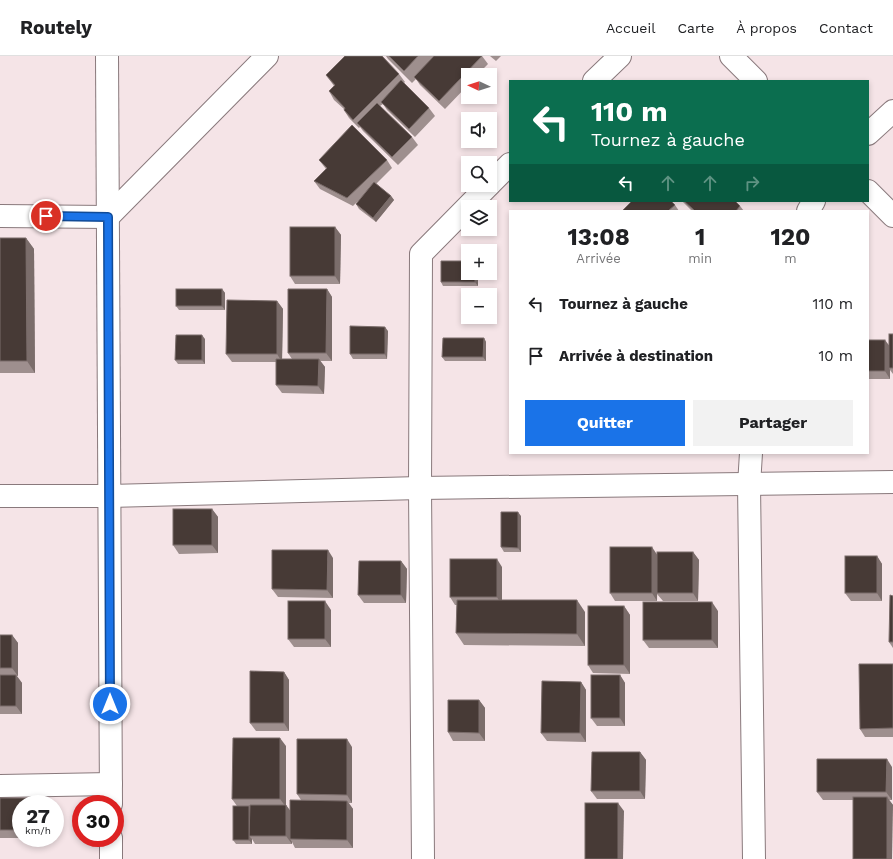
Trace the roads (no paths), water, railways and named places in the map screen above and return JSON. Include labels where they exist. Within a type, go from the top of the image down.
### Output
[{"type":"street","points":[[0,786],[111,794],[107,56]]},
{"type":"street","points":[[0,216],[108,217],[267,56]]},
{"type":"street","points":[[595,80],[620,56]]},
{"type":"street","points":[[731,56],[755,80]]},
{"type":"street","points":[[869,133],[893,110]]},
{"type":"street","points":[[497,177],[509,165]]},
{"type":"street","points":[[423,859],[420,488],[422,254],[482,192]]},
{"type":"street","points":[[869,192],[893,216]]},
{"type":"street","points":[[751,454],[749,485],[754,859]]},
{"type":"street","points":[[0,496],[109,496],[420,488],[893,482]]},
{"type":"street","points":[[111,847],[111,859]]}]
